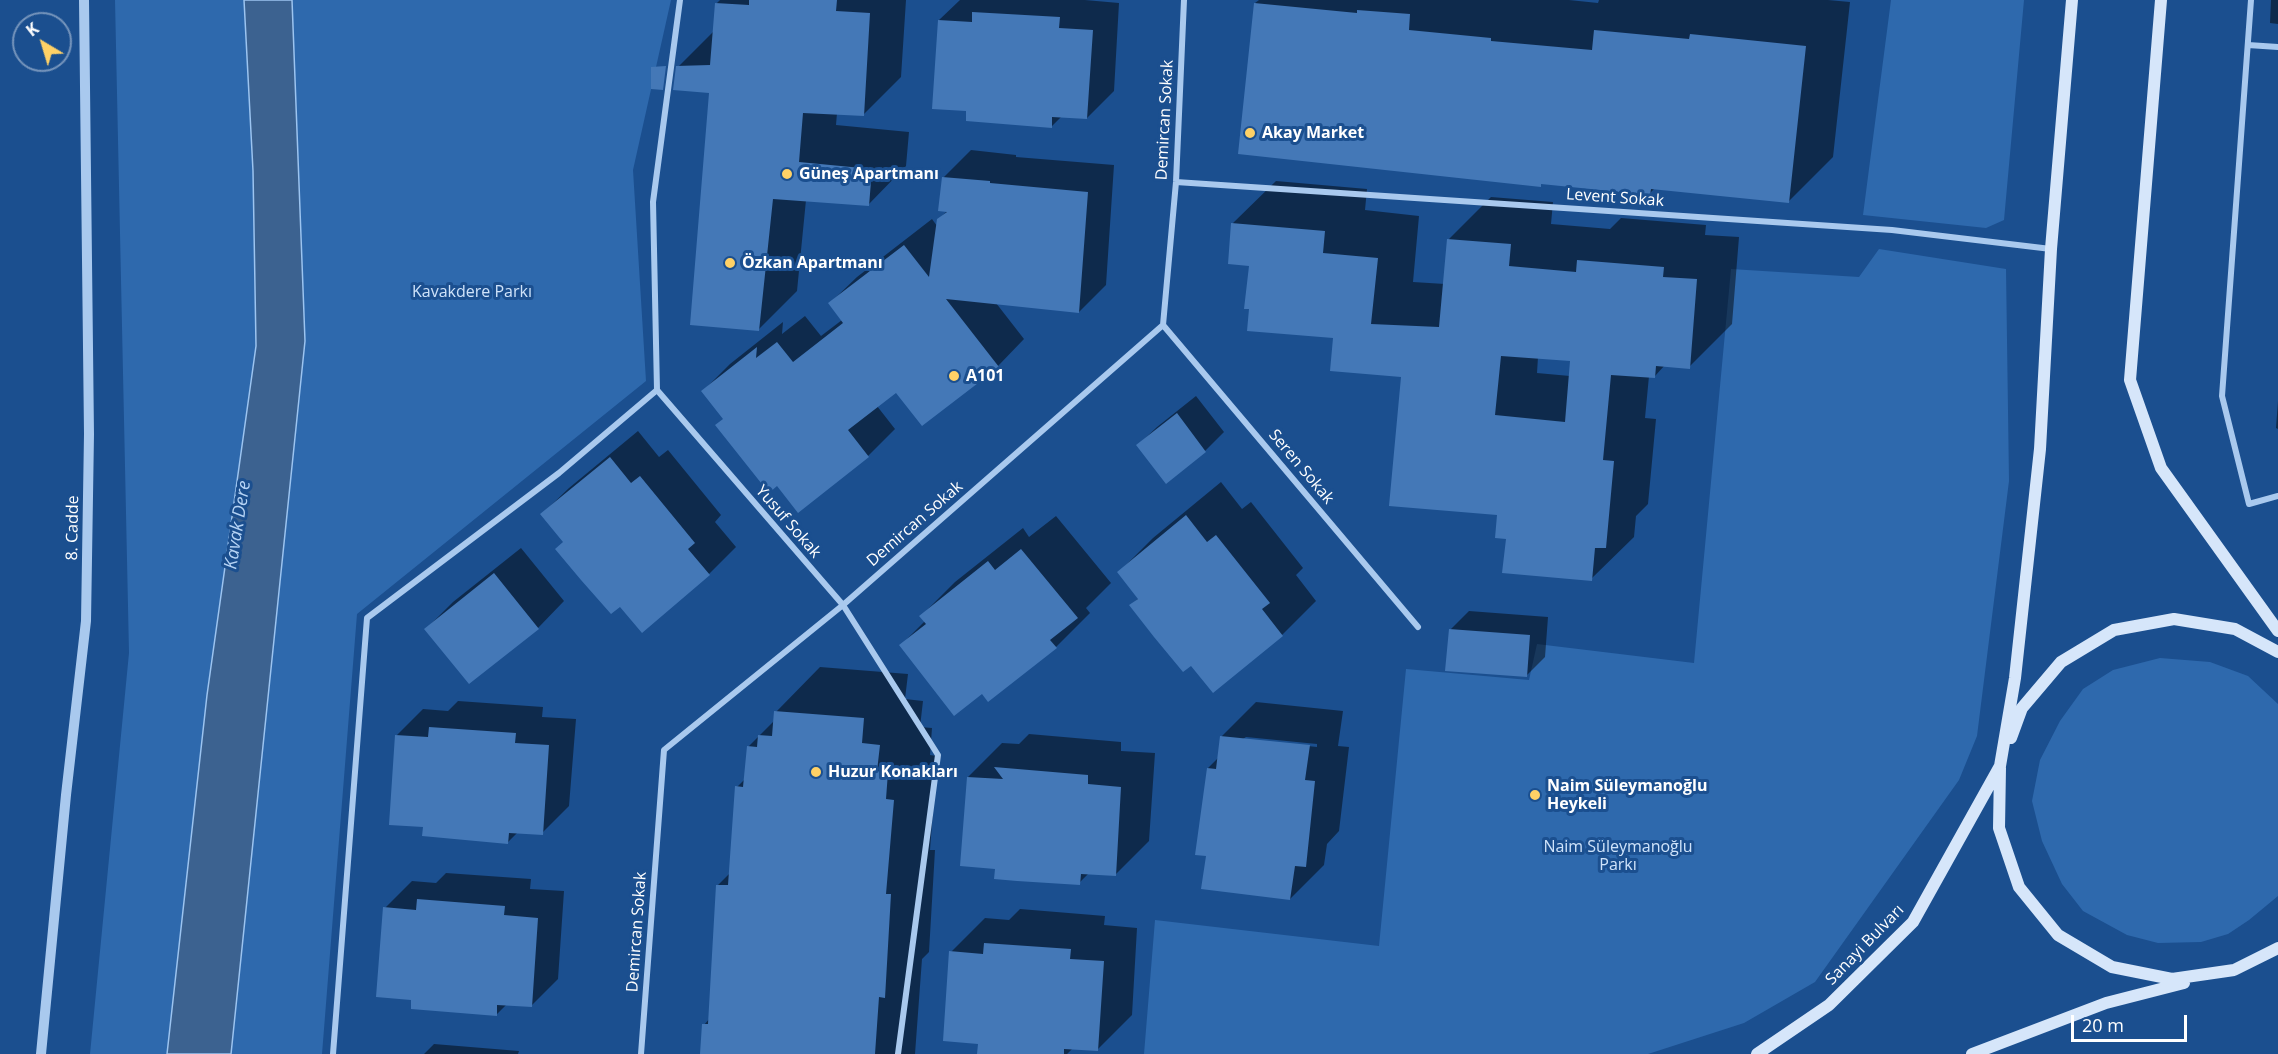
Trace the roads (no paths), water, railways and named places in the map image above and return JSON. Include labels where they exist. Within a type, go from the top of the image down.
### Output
[{"type":"main road","points":[[2072,0],[2051,249],[2040,449],[2015,678],[2000,766],[1999,828],[2019,887],[2058,935],[2112,967],[2172,979],[2234,970]]},
{"type":"main road","points":[[2161,0],[2130,380],[2161,468],[2278,631]]},
{"type":"main road","points":[[2000,766],[2022,708],[2061,662],[2114,630],[2174,619],[2235,628],[2278,652]]},
{"type":"main road","name":"Sanayi Bulvarı","points":[[1757,1054],[1829,1005],[1913,922],[2000,766]]},
{"type":"main road","points":[[1972,1054],[2106,1003],[2234,970],[2278,950]]},
{"type":"street","name":"8. Cadde","points":[[41,1054],[66,795],[86,621],[89,434],[84,0]]},
{"type":"street","points":[[333,1054],[367,618],[559,473],[657,390],[653,201],[680,0]]},
{"type":"street","name":"Demircan Sokak","points":[[641,1054],[664,750],[843,606],[1163,325],[1176,182],[1184,0]]},
{"type":"street","points":[[2251,0],[2222,396],[2249,504],[2278,496]]},
{"type":"street","points":[[2248,45],[2278,47]]},
{"type":"street","name":"Levent Sokak","points":[[1176,182],[1892,230],[2051,249]]},
{"type":"street","name":"Seren Sokak","points":[[1163,325],[1419,627]]},
{"type":"street","name":"Yusuf Sokak","points":[[657,390],[843,606],[938,756],[898,1054]]},
{"type":"water","name":"Kavak Dere","points":[[244,0],[292,0],[305,341],[231,1054],[167,1054],[207,695],[256,346],[253,171]]},
{"type":"place","name":"Akay Market","points":[[1250,133]]},
{"type":"place","name":"Güneş Apartmanı","points":[[787,174]]},
{"type":"place","name":"Özkan Apartmanı","points":[[730,263]]},
{"type":"place","name":"A101","points":[[954,376]]},
{"type":"place","name":"Huzur Konakları","points":[[816,772]]},
{"type":"place","name":"Naim Süleymanoğlu Heykeli","points":[[1535,795]]},
{"type":"park label","name":"Kavakdere Parkı","points":[[472,292]]},
{"type":"park label","name":"Naim Süleymanoğlu Parkı","points":[[1618,856]]}]
